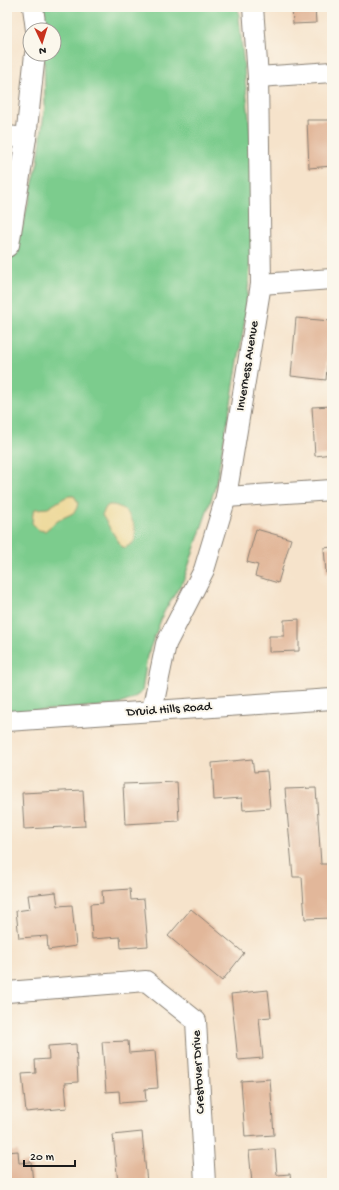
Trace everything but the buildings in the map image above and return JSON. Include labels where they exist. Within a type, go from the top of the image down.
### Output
[{"type":"street","points":[[33,7],[35,22]]},
{"type":"street","name":"Inverness Avenue","points":[[152,711],[166,644],[204,570],[226,497],[261,284],[258,77],[253,7]]},
{"type":"street","points":[[7,247],[9,244],[16,136],[33,62]]},
{"type":"street","points":[[258,77],[332,72]]},
{"type":"street","points":[[261,284],[332,279]]},
{"type":"street","points":[[226,497],[332,490]]},
{"type":"street","name":"Druid Hills Road","points":[[7,721],[332,699]]},
{"type":"street","name":"Crestover Drive","points":[[7,992],[146,981],[196,1021],[205,1183]]},
{"type":"green space","points":[[40,7],[238,7],[253,159],[252,250],[245,319],[215,488],[184,579],[164,612],[147,656],[142,692],[130,700],[117,705],[7,713],[7,268],[23,224],[38,162],[45,105],[44,62],[62,62],[62,22],[42,22]]},
{"type":"sand","points":[[69,496],[74,496],[78,502],[76,509],[72,514],[64,517],[45,531],[39,530],[32,523],[35,509],[48,508]]},
{"type":"sand","points":[[109,505],[121,508],[130,517],[133,523],[135,529],[134,542],[125,548],[121,546],[102,515],[106,507]]}]
